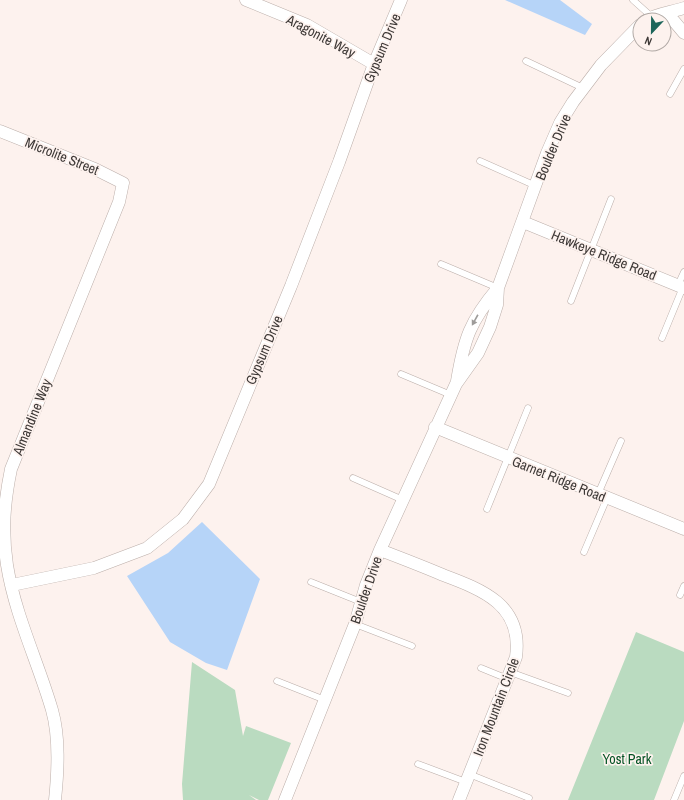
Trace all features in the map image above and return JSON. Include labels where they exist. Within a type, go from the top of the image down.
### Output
[{"type":"street","name":"Aragonite Way","points":[[246,0],[307,25],[374,64]]},
{"type":"street","name":"Gypsum Drive","points":[[12,585],[94,568],[147,548],[183,519],[209,484],[291,286],[374,64],[401,0]]},
{"type":"street","points":[[669,12],[676,0]]},
{"type":"street","points":[[672,12],[684,8]]},
{"type":"street","points":[[672,19],[684,33]]},
{"type":"street","name":"Boulder Drive","points":[[285,800],[355,624],[361,602],[380,550],[456,384],[478,353],[490,327],[497,305],[498,288],[547,153],[560,124],[583,88],[601,65],[632,33]]},
{"type":"street","name":"Microlite Street","points":[[0,131],[95,169],[123,183]]},
{"type":"street","name":"Almandine Way","points":[[55,800],[58,777],[57,752],[52,711],[7,566],[3,520],[4,502],[11,470],[119,202],[123,183]]},
{"type":"street","name":"Hawkeye Ridge Road","points":[[523,222],[682,287]]},
{"type":"street","name":"Boulder Drive","points":[[456,384],[468,332],[482,307],[498,288]]},
{"type":"street","name":"Garnet Ridge Road","points":[[435,428],[684,529]]},
{"type":"street","name":"Iron Mountain Circle","points":[[380,550],[473,587],[494,598],[505,609],[515,628],[518,644],[516,657],[459,800]]},
{"type":"lane","points":[[632,0],[643,12]]},
{"type":"lane","points":[[526,61],[583,88]]},
{"type":"lane","points":[[670,94],[684,69]]},
{"type":"lane","points":[[480,160],[536,186]]},
{"type":"lane","points":[[571,301],[611,198]]},
{"type":"lane","points":[[441,264],[498,288]]},
{"type":"lane","points":[[662,338],[682,287],[684,272]]},
{"type":"lane","points":[[401,374],[451,395]]},
{"type":"lane","points":[[487,509],[528,408]]},
{"type":"lane","points":[[584,552],[621,441]]},
{"type":"lane","points":[[353,478],[403,500]]},
{"type":"lane","points":[[311,582],[361,602]]},
{"type":"lane","points":[[680,595],[684,586]]},
{"type":"lane","points":[[355,624],[412,646]]},
{"type":"lane","points":[[481,668],[568,693]]},
{"type":"lane","points":[[277,681],[325,700]]},
{"type":"lane","points":[[418,764],[468,778],[529,798]]},
{"type":"lane","points":[[674,800],[684,776]]},
{"type":"green space","name":"Yost Park","points":[[636,632],[684,652],[684,721],[654,800],[568,800]]},
{"type":"green space","points":[[192,662],[235,690],[243,736],[246,726],[291,743],[268,800],[259,800],[249,795],[256,800],[183,800],[182,784]]},
{"type":"water","points":[[505,0],[560,0],[592,24],[585,35]]},
{"type":"water","points":[[202,522],[260,579],[227,670],[206,663],[170,642],[127,576],[168,553]]}]
